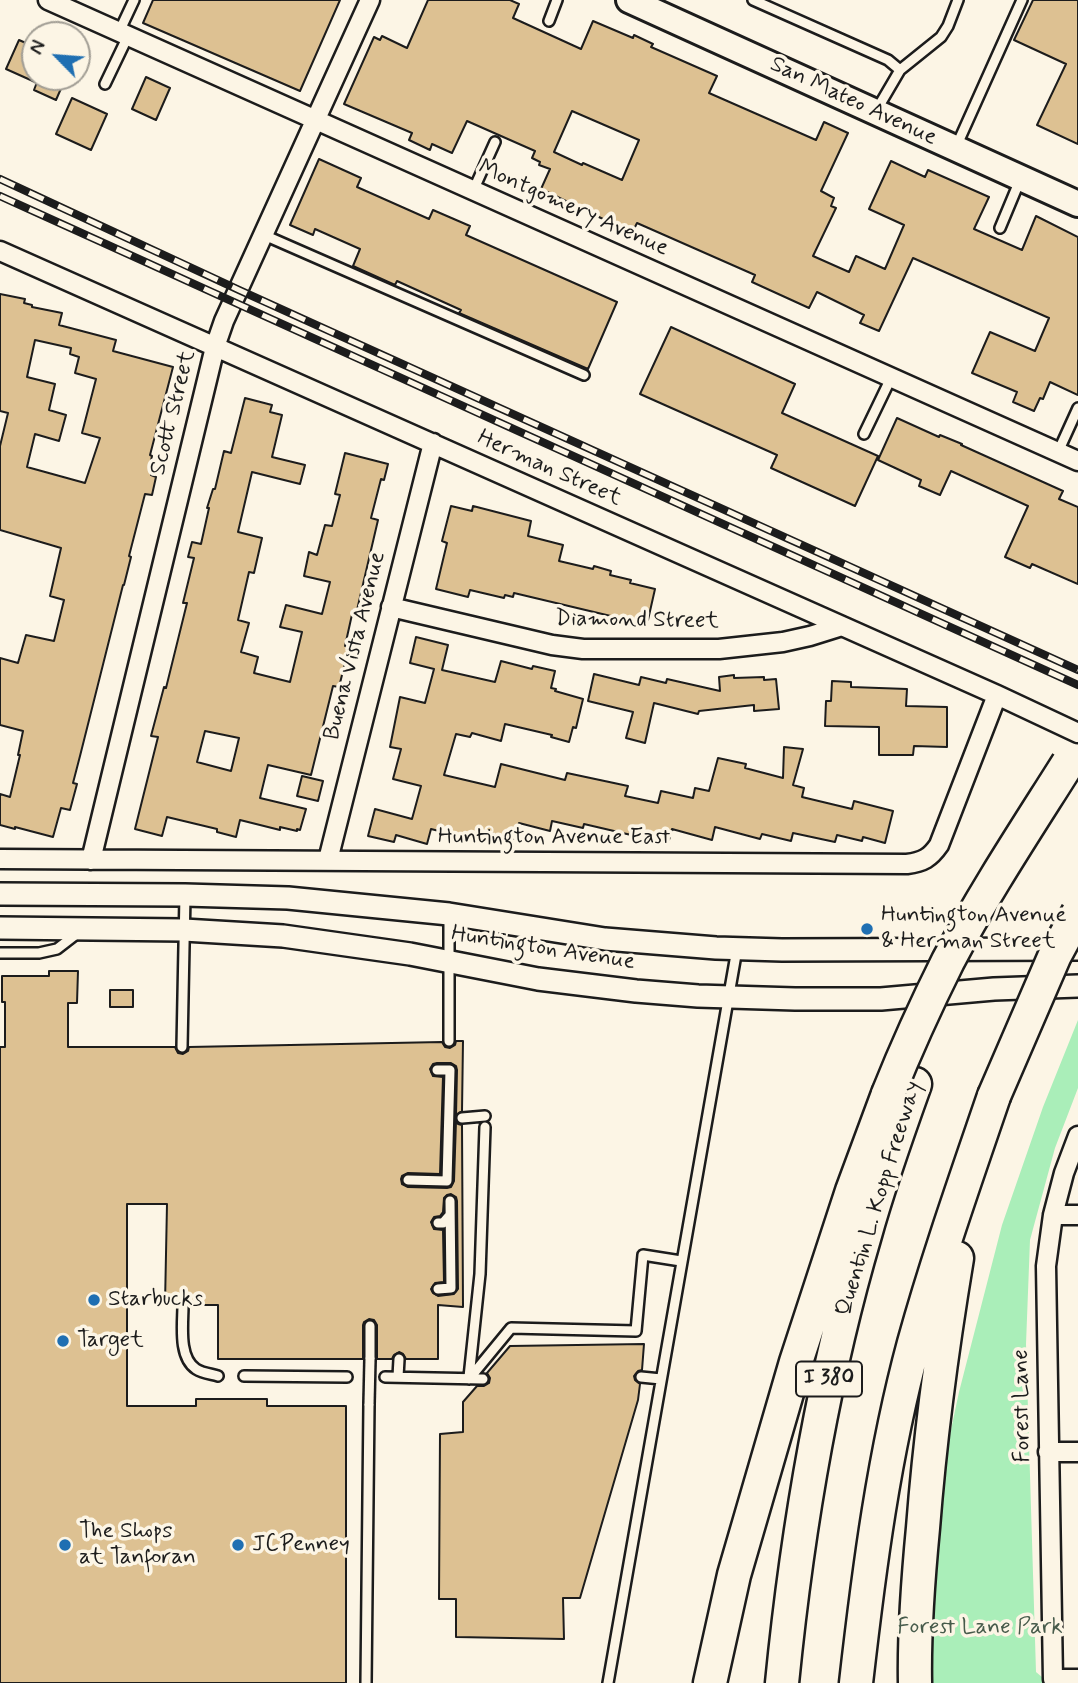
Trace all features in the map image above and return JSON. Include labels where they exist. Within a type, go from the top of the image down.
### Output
[{"type":"highway","points":[[710,1683],[734,1575],[796,1362],[852,1191],[901,1089],[924,1011],[949,960],[1073,754]]},
{"type":"highway","points":[[856,1683],[869,1580],[893,1432],[914,1345],[993,1096],[1055,956],[1078,913]]},
{"type":"highway","name":"Quentin L. Kopp Freeway","points":[[782,1683],[791,1596],[805,1506],[841,1325],[901,1089]]},
{"type":"highway","points":[[915,1683],[917,1594],[933,1421],[964,1221],[993,1096]]},
{"type":"main road","name":"San Mateo Avenue","points":[[629,0],[1078,204]]},
{"type":"street","name":"Scott Street","points":[[91,860],[215,347],[224,321],[370,0]]},
{"type":"street","name":"Montgomery Avenue","points":[[59,2],[124,34],[1078,461]]},
{"type":"street","name":"Herman Street","points":[[0,251],[1078,733]]},
{"type":"street","name":"Buena Vista Avenue","points":[[328,860],[433,443]]},
{"type":"street","name":"Diamond Street","points":[[391,607],[552,645],[583,649],[719,649],[783,642],[842,626]]},
{"type":"street","name":"Huntington Avenue East","points":[[0,859],[920,862],[931,857],[939,845],[997,695]]},
{"type":"street","name":"Huntington Avenue","points":[[0,894],[288,898],[449,914],[605,939],[672,946],[737,949],[1078,949]]},
{"type":"street","name":"Huntington Avenue","points":[[0,928],[184,930],[309,939],[410,954],[561,982],[646,992],[729,997],[881,999],[994,989],[1078,986]]},
{"type":"street","name":"Forest Lane","points":[[1078,1136],[1063,1173],[1046,1266],[1053,1679],[1078,1679]]},
{"type":"street","points":[[1054,1215],[1078,1215]]},
{"type":"street","points":[[1048,1452],[1078,1452]]},
{"type":"lane","points":[[105,85],[134,0]]},
{"type":"lane","points":[[548,21],[557,0]]},
{"type":"lane","points":[[752,0],[888,60],[900,70]]},
{"type":"lane","points":[[875,113],[900,70],[941,37],[958,0]]},
{"type":"lane","points":[[955,149],[1022,0]]},
{"type":"lane","points":[[473,191],[495,142]]},
{"type":"lane","points":[[1000,228],[1020,178]]},
{"type":"lane","points":[[264,235],[584,375]]},
{"type":"lane","points":[[864,435],[891,377]]},
{"type":"lane","points":[[1058,452],[1078,408]]},
{"type":"lane","points":[[182,1047],[185,895]]},
{"type":"lane","points":[[449,914],[449,1041]]},
{"type":"lane","points":[[0,953],[39,953],[57,949],[84,928]]},
{"type":"lane","points":[[608,1683],[737,949]]},
{"type":"lane","points":[[408,1180],[447,1181],[450,1070],[437,1070]]},
{"type":"lane","points":[[462,1118],[485,1116]]},
{"type":"lane","points":[[469,1379],[480,1274],[485,1127]]},
{"type":"lane","points":[[438,1289],[450,1288],[450,1201]]},
{"type":"lane","points":[[438,1223],[443,1223],[450,1215]]},
{"type":"lane","points":[[469,1379],[511,1328],[635,1331],[643,1255],[681,1261]]},
{"type":"lane","points":[[183,1305],[184,1348],[188,1361],[196,1369],[218,1376]]},
{"type":"lane","points":[[366,1683],[370,1326]]},
{"type":"lane","points":[[398,1377],[399,1359]]},
{"type":"lane","points":[[244,1376],[347,1377]]},
{"type":"lane","points":[[385,1377],[483,1379]]},
{"type":"lane","points":[[641,1377],[661,1379]]},
{"type":"green space","name":"Forest Lane Park","points":[[1078,1020],[1078,1088],[1055,1148],[1030,1240],[1026,1344],[1036,1672],[1049,1683],[925,1683],[938,1491],[959,1392],[1002,1225],[1043,1107]]},
{"type":"building","points":[[153,0],[340,0],[300,91],[143,23]]},
{"type":"building","points":[[428,0],[510,0],[519,4],[513,18],[581,49],[593,21],[633,38],[634,35],[653,44],[651,47],[717,76],[709,93],[816,140],[824,122],[848,133],[821,191],[834,198],[831,206],[836,208],[813,256],[849,272],[856,256],[885,269],[904,225],[869,209],[891,161],[925,177],[928,170],[989,197],[974,229],[1022,250],[1036,216],[1078,237],[1078,395],[1050,382],[1034,411],[1013,402],[1017,392],[972,373],[990,332],[1035,351],[1049,318],[913,258],[879,331],[860,323],[864,315],[817,292],[809,308],[752,282],[755,275],[637,223],[632,233],[541,189],[550,169],[539,165],[540,162],[532,158],[535,151],[467,121],[452,153],[432,144],[430,150],[409,140],[412,133],[344,104],[374,37],[380,40],[382,36],[407,48]],"holes":[[[572,111],[639,140],[622,180],[554,152]]]},
{"type":"building","points":[[1033,0],[1078,0],[1078,144],[1037,125],[1066,64],[1014,40]]},
{"type":"building","points":[[19,40],[21,41],[21,76],[6,69]]},
{"type":"building","points":[[146,77],[170,88],[156,120],[132,109]]},
{"type":"building","points":[[36,91],[60,91],[56,100]]},
{"type":"building","points":[[72,98],[107,114],[91,150],[56,134]]},
{"type":"building","points":[[319,159],[361,178],[357,187],[429,219],[433,210],[470,226],[466,235],[617,302],[588,369],[459,313],[461,310],[397,281],[395,285],[353,266],[360,249],[315,229],[313,235],[290,225]]},
{"type":"building","points":[[0,294],[25,299],[24,303],[32,307],[62,313],[59,325],[116,340],[113,351],[173,367],[150,455],[150,465],[154,466],[151,475],[156,477],[152,495],[145,494],[73,783],[77,784],[70,810],[61,808],[53,837],[0,825],[0,794],[10,797],[23,731],[0,725],[0,658],[18,663],[26,635],[54,641],[64,600],[50,596],[61,548],[0,530],[0,446],[8,413],[0,411]],"holes":[[[35,340],[71,348],[70,354],[79,357],[75,373],[96,379],[82,433],[100,438],[85,483],[27,467],[35,434],[59,441],[66,415],[49,410],[55,384],[27,377]]]},
{"type":"building","points":[[671,327],[795,384],[782,413],[878,456],[855,506],[771,468],[777,455],[640,394]]},
{"type":"building","points":[[245,398],[272,405],[270,412],[282,415],[272,457],[305,465],[300,484],[252,472],[238,532],[262,538],[254,573],[249,572],[238,620],[249,623],[241,652],[258,657],[254,673],[290,682],[302,632],[280,627],[286,605],[322,614],[330,582],[304,576],[309,552],[317,555],[325,525],[332,526],[340,495],[335,494],[345,453],[388,464],[384,480],[381,479],[371,518],[378,520],[357,610],[353,610],[345,646],[349,647],[339,687],[333,686],[311,775],[268,765],[260,798],[306,809],[300,830],[280,827],[280,830],[240,820],[236,837],[217,832],[217,829],[167,817],[162,836],[135,829],[158,737],[151,736],[187,603],[183,603],[194,558],[188,557],[192,542],[201,544],[207,508],[215,489],[224,451],[231,453]],"holes":[[[205,731],[239,738],[231,771],[197,762]]]},
{"type":"building","points":[[897,418],[962,444],[1063,491],[1059,499],[1078,507],[1078,584],[1032,564],[1030,568],[1005,557],[1028,506],[951,471],[940,495],[919,486],[921,480],[878,460]]},
{"type":"building","points":[[451,506],[472,511],[473,506],[531,521],[528,536],[563,545],[559,561],[593,569],[594,566],[611,571],[610,575],[631,580],[630,583],[655,589],[648,620],[637,617],[636,622],[514,593],[513,597],[505,595],[504,598],[470,590],[468,597],[436,589],[447,543],[442,541]]},
{"type":"building","points":[[416,637],[448,645],[442,670],[495,682],[501,661],[532,669],[533,666],[555,671],[551,688],[556,689],[555,691],[583,699],[576,728],[573,727],[569,742],[551,737],[552,735],[505,724],[501,741],[472,733],[470,737],[456,734],[444,775],[495,787],[501,764],[565,780],[567,773],[628,786],[625,796],[658,803],[661,791],[693,798],[695,788],[709,791],[718,758],[746,764],[745,768],[783,778],[784,747],[803,749],[793,785],[804,788],[802,797],[852,809],[854,801],[893,811],[885,843],[863,837],[862,841],[837,835],[835,842],[793,833],[791,841],[762,834],[760,839],[715,827],[712,840],[672,829],[669,840],[645,834],[644,838],[584,824],[583,828],[552,821],[550,831],[519,823],[515,839],[477,830],[475,840],[431,829],[427,844],[396,835],[394,842],[368,836],[375,809],[412,819],[421,786],[393,779],[401,749],[390,747],[400,697],[425,703],[434,669],[410,663]]},
{"type":"building","points":[[594,674],[639,685],[641,677],[666,683],[667,679],[720,691],[719,677],[734,675],[734,678],[776,679],[779,709],[754,711],[754,705],[699,711],[698,714],[654,703],[645,743],[626,738],[633,712],[588,701]]},
{"type":"building","points":[[832,681],[851,682],[851,687],[907,689],[906,706],[947,707],[947,747],[914,746],[913,755],[879,755],[879,727],[825,726],[826,701],[831,701]]},
{"type":"building","points":[[302,776],[323,781],[318,801],[297,796]]},
{"type":"building","points":[[49,971],[78,971],[77,1003],[68,1003],[68,1047],[175,1047],[178,1053],[183,1054],[189,1047],[442,1042],[445,1047],[450,1048],[456,1041],[463,1041],[462,1111],[456,1115],[456,1066],[451,1063],[437,1063],[430,1069],[433,1076],[443,1077],[440,1174],[408,1173],[401,1179],[402,1184],[408,1187],[451,1187],[454,1181],[456,1121],[462,1125],[463,1307],[438,1305],[438,1359],[406,1359],[399,1352],[392,1359],[377,1359],[377,1325],[374,1320],[369,1319],[363,1325],[363,1359],[218,1359],[218,1305],[190,1305],[187,1299],[182,1298],[176,1305],[165,1304],[167,1204],[127,1204],[127,1406],[196,1406],[196,1399],[267,1399],[267,1406],[346,1406],[346,1683],[0,1683],[0,1047],[5,1047],[2,976],[49,976]],"holes":[[[451,1194],[456,1197],[458,1289],[454,1294],[438,1296],[431,1289],[435,1283],[444,1282],[443,1230],[434,1229],[431,1222],[443,1212],[444,1198]]]},
{"type":"building","points":[[110,990],[133,990],[133,1007],[110,1007]]},
{"type":"building","points":[[644,1344],[642,1370],[634,1376],[640,1384],[638,1400],[580,1598],[563,1598],[564,1639],[456,1637],[456,1599],[439,1599],[440,1434],[463,1432],[463,1402],[477,1386],[489,1383],[487,1373],[510,1346]]},
{"type":"railway","points":[[0,179],[1078,670]]},
{"type":"railway","points":[[0,196],[1078,685]]},
{"type":"place","name":"Huntington Avenue & Herman Street","points":[[867,929]]},
{"type":"place","name":"Starbucks","points":[[94,1300]]},
{"type":"place","name":"Target","points":[[63,1341]]},
{"type":"place","name":"The Shops at Tanforan","points":[[65,1545]]},
{"type":"place","name":"JCPenney","points":[[238,1545]]}]
